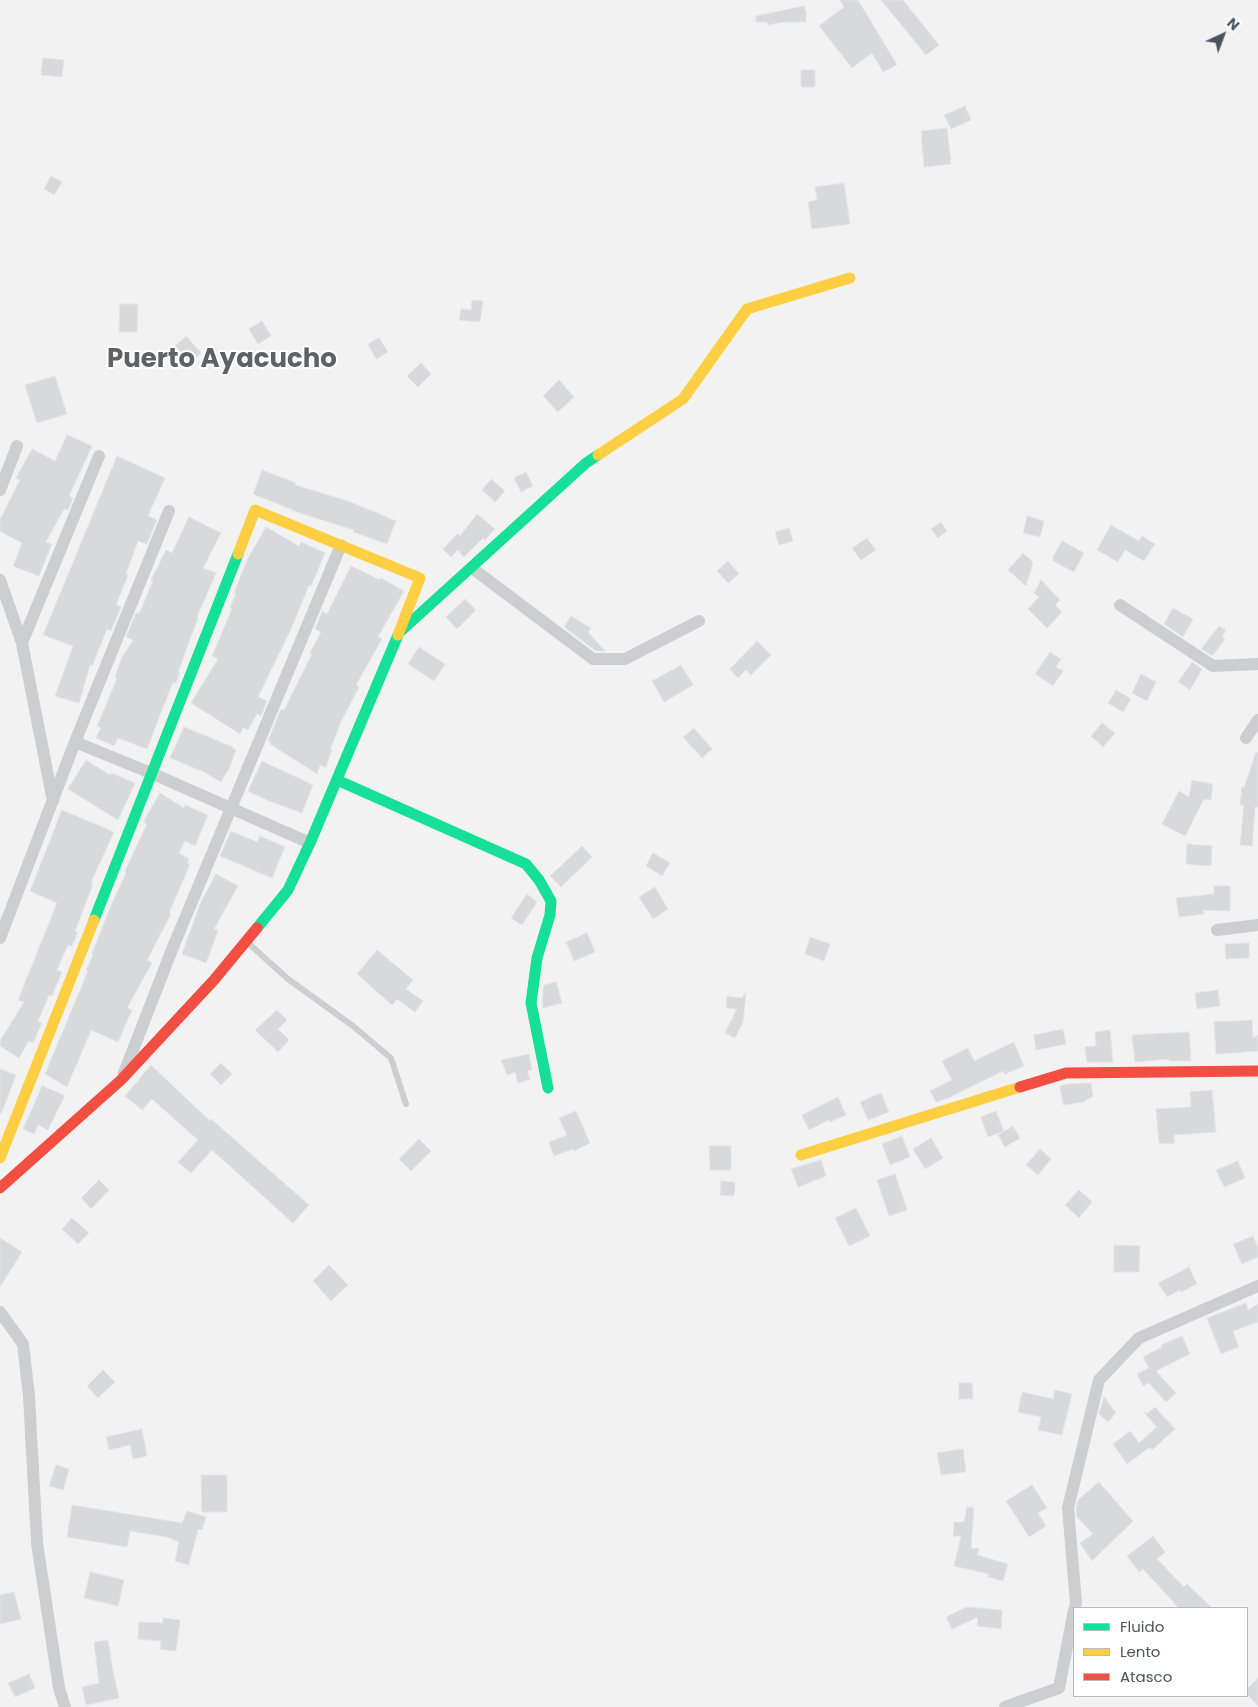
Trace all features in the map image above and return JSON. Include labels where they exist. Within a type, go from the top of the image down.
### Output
[{"type":"street","points":[[398,634],[586,463],[684,399],[747,309],[850,278]]},
{"type":"street","points":[[0,490],[16,446]]},
{"type":"street","points":[[22,643],[99,456]]},
{"type":"street","points":[[0,1158],[254,510],[420,578],[337,780],[288,890],[214,980],[121,1080],[0,1188]]},
{"type":"street","points":[[0,938],[74,742],[169,511]]},
{"type":"street","points":[[121,1080],[173,947],[341,545]]},
{"type":"street","points":[[472,568],[593,659],[626,659],[699,622]]},
{"type":"street","points":[[0,580],[22,643],[53,801]]},
{"type":"street","points":[[1120,605],[1213,666],[1258,664]]},
{"type":"street","points":[[1246,738],[1258,720]]},
{"type":"street","points":[[74,742],[151,773],[310,843]]},
{"type":"street","points":[[337,780],[526,864],[539,880],[551,901],[550,915],[537,958],[531,1003],[548,1088]]},
{"type":"street","points":[[1217,930],[1258,925]]},
{"type":"street","points":[[801,1155],[1066,1073],[1258,1072]]},
{"type":"street","points":[[1075,1607],[1076,1603],[1068,1508],[1099,1380],[1138,1338],[1258,1286]]},
{"type":"street","points":[[0,1312],[23,1344],[29,1396],[37,1543],[59,1688],[65,1707]]},
{"type":"street","points":[[1005,1707],[1059,1688],[1073,1614]]},
{"type":"lane","points":[[246,941],[288,979],[352,1026],[391,1058],[406,1104]]},
{"type":"building","points":[[840,0],[858,0],[897,65],[883,72],[872,53],[852,68],[819,26],[844,7]]},
{"type":"building","points":[[881,0],[903,0],[939,45],[926,55]]},
{"type":"building","points":[[804,6],[806,22],[783,22],[768,25],[767,22],[756,22],[756,16]]},
{"type":"building","points":[[43,58],[64,60],[62,77],[41,75]]},
{"type":"building","points":[[801,70],[815,70],[815,87],[801,87]]},
{"type":"building","points":[[965,106],[971,120],[951,129],[944,115]]},
{"type":"building","points":[[947,128],[951,164],[924,167],[921,131]]},
{"type":"building","points":[[51,176],[62,182],[54,195],[44,189]]},
{"type":"building","points":[[844,183],[850,224],[812,229],[808,202],[817,200],[815,187]]},
{"type":"building","points":[[472,300],[483,301],[480,322],[459,320],[461,309],[471,310]]},
{"type":"building","points":[[120,304],[138,304],[137,332],[119,332]]},
{"type":"building","points":[[262,321],[271,336],[258,344],[249,329]]},
{"type":"building","points":[[186,336],[201,353],[191,363],[175,346]]},
{"type":"building","points":[[379,338],[388,352],[376,359],[368,344]]},
{"type":"building","points":[[421,363],[431,374],[418,387],[407,376]]},
{"type":"building","points":[[55,376],[67,414],[37,423],[25,385]]},
{"type":"building","points":[[559,380],[574,397],[558,412],[543,396]]},
{"type":"building","points":[[67,435],[92,446],[69,496],[73,498],[68,510],[64,509],[46,542],[52,544],[39,576],[13,566],[22,543],[0,531],[0,520],[20,480],[16,478],[32,449],[55,461]]},
{"type":"building","points":[[117,456],[165,478],[148,516],[157,520],[147,544],[138,541],[126,574],[128,575],[116,605],[121,607],[111,631],[107,629],[92,666],[90,665],[79,703],[55,696],[73,646],[43,635]]},
{"type":"building","points":[[262,470],[296,483],[295,485],[348,501],[396,521],[387,544],[353,532],[354,530],[303,514],[253,494]]},
{"type":"building","points":[[526,472],[533,486],[521,492],[514,478]]},
{"type":"building","points":[[491,479],[505,491],[495,502],[482,490]]},
{"type":"building","points":[[477,514],[495,529],[464,557],[458,550],[451,557],[443,549],[458,533],[460,536]]},
{"type":"building","points":[[1027,516],[1044,521],[1040,537],[1023,533]]},
{"type":"building","points":[[189,517],[221,533],[203,568],[216,573],[197,617],[176,683],[173,682],[147,749],[118,738],[114,746],[96,738],[101,728],[97,726],[117,679],[115,678],[121,659],[133,640],[126,637],[136,613],[139,614],[153,581],[151,580],[166,550],[172,553]]},
{"type":"building","points":[[941,522],[947,531],[938,538],[931,529]]},
{"type":"building","points":[[1111,525],[1139,541],[1142,536],[1155,544],[1144,561],[1125,550],[1118,562],[1097,550]]},
{"type":"building","points":[[266,527],[299,546],[301,542],[325,553],[258,697],[267,701],[261,716],[257,714],[248,730],[243,727],[240,734],[191,703],[218,659],[212,656],[232,609],[230,607],[236,594],[234,593],[247,560]]},
{"type":"building","points":[[789,528],[793,541],[779,545],[775,532]]},
{"type":"building","points":[[867,538],[876,550],[861,560],[852,548]]},
{"type":"building","points":[[1062,541],[1084,553],[1074,572],[1053,561],[1053,557]]},
{"type":"building","points":[[1023,553],[1033,562],[1026,586],[1008,570]]},
{"type":"building","points":[[728,561],[739,574],[728,583],[717,571]]},
{"type":"building","points":[[351,566],[380,580],[381,578],[404,591],[378,637],[382,639],[356,685],[359,687],[340,724],[326,767],[320,765],[317,774],[268,741],[281,709],[284,710],[312,654],[310,653],[321,632],[315,629],[322,611],[327,614]]},
{"type":"building","points":[[1041,580],[1060,600],[1055,605],[1062,612],[1047,628],[1028,609],[1039,597],[1034,593]]},
{"type":"building","points":[[465,599],[476,610],[457,629],[446,617]]},
{"type":"building","points":[[1173,608],[1193,619],[1183,637],[1164,624]]},
{"type":"building","points":[[571,616],[591,628],[588,632],[605,651],[596,651],[564,627]]},
{"type":"building","points":[[1219,626],[1226,630],[1222,636],[1225,639],[1213,655],[1211,655],[1201,649]]},
{"type":"building","points":[[757,641],[771,655],[751,675],[746,670],[738,678],[730,669]]},
{"type":"building","points":[[419,647],[445,664],[434,681],[408,664]]},
{"type":"building","points":[[1050,652],[1061,659],[1056,667],[1063,671],[1053,686],[1035,674]]},
{"type":"building","points":[[1192,662],[1202,669],[1190,690],[1178,682]]},
{"type":"building","points":[[681,665],[693,685],[664,702],[652,681]]},
{"type":"building","points":[[1141,674],[1156,682],[1147,701],[1132,693]]},
{"type":"building","points":[[1116,690],[1131,699],[1123,712],[1108,703]]},
{"type":"building","points":[[1102,723],[1115,733],[1103,747],[1091,736]]},
{"type":"building","points":[[184,727],[233,747],[236,750],[230,767],[221,782],[204,772],[170,758]]},
{"type":"building","points":[[694,728],[712,749],[702,758],[683,737]]},
{"type":"building","points":[[1256,752],[1258,753],[1258,807],[1255,807],[1252,846],[1240,845],[1244,805],[1240,805],[1242,787],[1244,788]]},
{"type":"building","points":[[86,760],[110,775],[111,773],[135,783],[118,820],[68,789]]},
{"type":"building","points":[[262,761],[313,785],[302,813],[248,791]]},
{"type":"building","points":[[1192,780],[1213,784],[1211,800],[1204,799],[1185,836],[1162,824],[1179,791],[1189,797]]},
{"type":"building","points":[[160,793],[184,808],[185,805],[208,815],[195,846],[185,841],[179,853],[189,859],[187,863],[190,864],[169,913],[171,914],[147,960],[152,963],[127,1008],[132,1010],[118,1042],[91,1030],[67,1087],[45,1074],[88,971],[86,970],[126,873],[125,871],[147,824],[144,822],[146,817]]},
{"type":"building","points":[[62,810],[114,832],[92,880],[92,887],[75,931],[78,932],[72,946],[68,945],[57,970],[62,972],[52,996],[49,995],[38,1021],[42,1023],[33,1043],[29,1041],[19,1058],[0,1046],[0,1041],[24,1002],[18,1000],[57,903],[30,891]]},
{"type":"building","points":[[231,831],[257,842],[260,836],[285,847],[272,878],[220,856]]},
{"type":"building","points":[[1187,844],[1212,846],[1211,866],[1186,864]]},
{"type":"building","points":[[582,846],[592,857],[561,887],[550,876]]},
{"type":"building","points":[[653,853],[670,863],[662,876],[646,866]]},
{"type":"building","points":[[216,874],[238,886],[214,929],[218,931],[206,963],[182,954],[200,904]]},
{"type":"building","points":[[1214,886],[1230,886],[1230,911],[1203,910],[1204,914],[1179,917],[1176,898],[1214,894]]},
{"type":"building","points":[[655,887],[668,909],[653,919],[639,897]]},
{"type":"building","points":[[527,894],[537,902],[522,925],[511,918]]},
{"type":"building","points":[[587,933],[595,952],[574,961],[566,942]]},
{"type":"building","points":[[810,937],[830,944],[824,961],[805,954]]},
{"type":"building","points":[[1249,943],[1249,958],[1226,959],[1225,944]]},
{"type":"building","points":[[377,950],[413,980],[406,989],[423,1001],[415,1012],[397,999],[392,1005],[357,974]]},
{"type":"building","points":[[556,982],[562,1003],[543,1008],[544,985]]},
{"type":"building","points":[[1218,990],[1220,1006],[1197,1009],[1195,993]]},
{"type":"building","points":[[746,992],[743,1022],[735,1038],[725,1033],[737,1009],[726,1008],[727,996],[742,998]]},
{"type":"building","points":[[277,1010],[287,1020],[278,1029],[289,1040],[278,1052],[255,1030]]},
{"type":"building","points":[[1252,1020],[1253,1038],[1258,1035],[1258,1051],[1216,1054],[1214,1022]]},
{"type":"building","points":[[1063,1029],[1066,1044],[1036,1050],[1034,1035]]},
{"type":"building","points":[[1110,1030],[1113,1062],[1087,1062],[1085,1047],[1096,1046],[1095,1032]]},
{"type":"building","points":[[1189,1032],[1191,1061],[1169,1061],[1169,1059],[1135,1062],[1132,1035]]},
{"type":"building","points":[[1014,1042],[1024,1066],[1005,1074],[1003,1071],[936,1102],[930,1091],[952,1080],[942,1061],[968,1048],[974,1061]]},
{"type":"building","points":[[529,1054],[532,1070],[527,1071],[530,1079],[518,1083],[515,1072],[507,1075],[501,1060]]},
{"type":"building","points":[[221,1063],[232,1074],[221,1085],[210,1074]]},
{"type":"building","points":[[151,1065],[210,1121],[211,1119],[309,1205],[293,1223],[212,1150],[191,1173],[178,1162],[198,1140],[152,1099],[142,1110],[125,1096]]},
{"type":"building","points":[[0,1069],[16,1075],[1,1114],[0,1113]]},
{"type":"building","points":[[1091,1083],[1093,1096],[1083,1102],[1063,1105],[1060,1086]]},
{"type":"building","points":[[42,1086],[64,1095],[64,1097],[48,1130],[38,1125],[34,1134],[23,1129]]},
{"type":"building","points":[[1212,1090],[1216,1132],[1174,1135],[1174,1144],[1159,1143],[1156,1109],[1191,1107],[1190,1092]]},
{"type":"building","points":[[881,1093],[889,1112],[868,1120],[860,1102]]},
{"type":"building","points":[[838,1097],[846,1115],[830,1122],[829,1120],[809,1130],[802,1115]]},
{"type":"building","points":[[576,1111],[590,1143],[574,1151],[573,1149],[554,1156],[549,1142],[567,1135],[559,1118]]},
{"type":"building","points":[[996,1111],[1004,1131],[988,1137],[981,1117]]},
{"type":"building","points":[[1013,1126],[1020,1138],[1005,1147],[998,1135]]},
{"type":"building","points":[[902,1136],[910,1157],[890,1165],[882,1144]]},
{"type":"building","points":[[931,1138],[943,1158],[925,1169],[913,1149]]},
{"type":"building","points":[[419,1139],[431,1151],[411,1171],[399,1159]]},
{"type":"building","points":[[709,1146],[731,1146],[731,1170],[710,1170]]},
{"type":"building","points":[[1040,1149],[1051,1159],[1038,1175],[1026,1165]]},
{"type":"building","points":[[821,1160],[826,1176],[798,1187],[791,1169]]},
{"type":"building","points":[[1238,1161],[1245,1178],[1224,1187],[1216,1170]]},
{"type":"building","points":[[895,1174],[907,1210],[889,1216],[877,1180]]},
{"type":"building","points":[[99,1180],[109,1190],[91,1209],[81,1198]]},
{"type":"building","points":[[721,1181],[735,1182],[734,1196],[720,1195]]},
{"type":"building","points":[[1079,1190],[1092,1202],[1079,1218],[1065,1205]]},
{"type":"building","points":[[856,1208],[870,1236],[849,1246],[835,1218]]},
{"type":"building","points":[[72,1218],[89,1233],[78,1244],[62,1229]]},
{"type":"building","points":[[1253,1236],[1258,1247],[1258,1257],[1242,1264],[1233,1244]]},
{"type":"building","points":[[0,1238],[22,1252],[0,1287]]},
{"type":"building","points":[[1114,1245],[1140,1246],[1139,1272],[1114,1272]]},
{"type":"building","points":[[329,1265],[348,1285],[331,1301],[313,1281]]},
{"type":"building","points":[[1189,1267],[1197,1284],[1167,1297],[1158,1283]]},
{"type":"building","points":[[1246,1303],[1248,1310],[1258,1304],[1258,1322],[1233,1331],[1239,1347],[1221,1354],[1207,1318]]},
{"type":"building","points":[[1182,1336],[1190,1354],[1156,1371],[1176,1393],[1166,1402],[1149,1383],[1143,1386],[1137,1374],[1149,1368],[1143,1357],[1162,1347],[1161,1345]]},
{"type":"building","points":[[103,1370],[115,1382],[98,1398],[87,1386]]},
{"type":"building","points":[[959,1383],[972,1383],[973,1399],[959,1399]]},
{"type":"building","points":[[1055,1390],[1072,1394],[1062,1435],[1038,1430],[1041,1417],[1018,1412],[1022,1392],[1053,1399]]},
{"type":"building","points":[[1104,1397],[1116,1413],[1108,1422],[1099,1414]]},
{"type":"building","points":[[1155,1407],[1175,1429],[1152,1450],[1150,1447],[1127,1464],[1113,1444],[1130,1431],[1139,1443],[1157,1427],[1144,1413],[1148,1413]]},
{"type":"building","points":[[142,1429],[147,1456],[133,1459],[130,1445],[109,1450],[106,1437]]},
{"type":"building","points":[[963,1449],[966,1472],[941,1475],[937,1453]]},
{"type":"building","points":[[56,1465],[69,1469],[63,1490],[49,1486]]},
{"type":"building","points":[[201,1475],[227,1475],[227,1512],[202,1512]]},
{"type":"building","points":[[1099,1482],[1133,1521],[1092,1561],[1080,1543],[1093,1534],[1077,1517],[1076,1509],[1078,1500]]},
{"type":"building","points":[[1032,1485],[1047,1508],[1038,1513],[1046,1526],[1029,1537],[1006,1501]]},
{"type":"building","points":[[72,1505],[182,1523],[187,1511],[206,1517],[202,1530],[198,1529],[189,1565],[175,1561],[179,1542],[167,1537],[130,1531],[127,1547],[67,1537]]},
{"type":"building","points":[[967,1507],[974,1508],[971,1548],[979,1549],[977,1555],[1008,1564],[1003,1581],[988,1577],[989,1574],[954,1566],[961,1536],[953,1536],[954,1522],[964,1522]]},
{"type":"building","points":[[1153,1536],[1165,1552],[1157,1559],[1184,1587],[1187,1584],[1211,1607],[1178,1607],[1143,1569],[1139,1572],[1127,1556]]},
{"type":"building","points":[[90,1572],[124,1580],[118,1606],[84,1598]]},
{"type":"building","points":[[14,1592],[21,1619],[0,1624],[0,1595]]},
{"type":"building","points":[[967,1607],[1002,1610],[1001,1629],[977,1626],[978,1617],[952,1629],[946,1617]]},
{"type":"building","points":[[163,1618],[180,1620],[176,1651],[160,1649],[161,1641],[138,1639],[139,1622],[163,1623]]},
{"type":"building","points":[[108,1640],[119,1698],[86,1705],[82,1687],[99,1683],[94,1642]]},
{"type":"building","points":[[29,1674],[35,1688],[15,1697],[8,1683]]},
{"type":"building","points":[[1258,1678],[1258,1706],[1248,1695],[1248,1688]]},
{"type":"traffic: fast","points":[[401,631],[586,463],[598,455]]},
{"type":"traffic: fast","points":[[94,920],[238,554]]},
{"type":"traffic: fast","points":[[257,928],[288,890],[310,843],[398,635]]},
{"type":"traffic: fast","points":[[337,780],[526,864],[539,880],[551,901],[550,915],[537,958],[531,1003],[548,1088]]},
{"type":"traffic: slow","points":[[598,455],[683,399],[747,309],[850,278]]},
{"type":"traffic: slow","points":[[238,554],[255,510],[420,578],[398,635]]},
{"type":"traffic: slow","points":[[0,1158],[94,920]]},
{"type":"traffic: slow","points":[[801,1155],[1020,1087]]},
{"type":"traffic: jam","points":[[0,1188],[121,1080],[214,980],[257,928]]},
{"type":"traffic: jam","points":[[1020,1087],[1066,1073],[1258,1071]]},
{"type":"district","name":"Puerto Ayacucho","points":[[222,360]]}]
